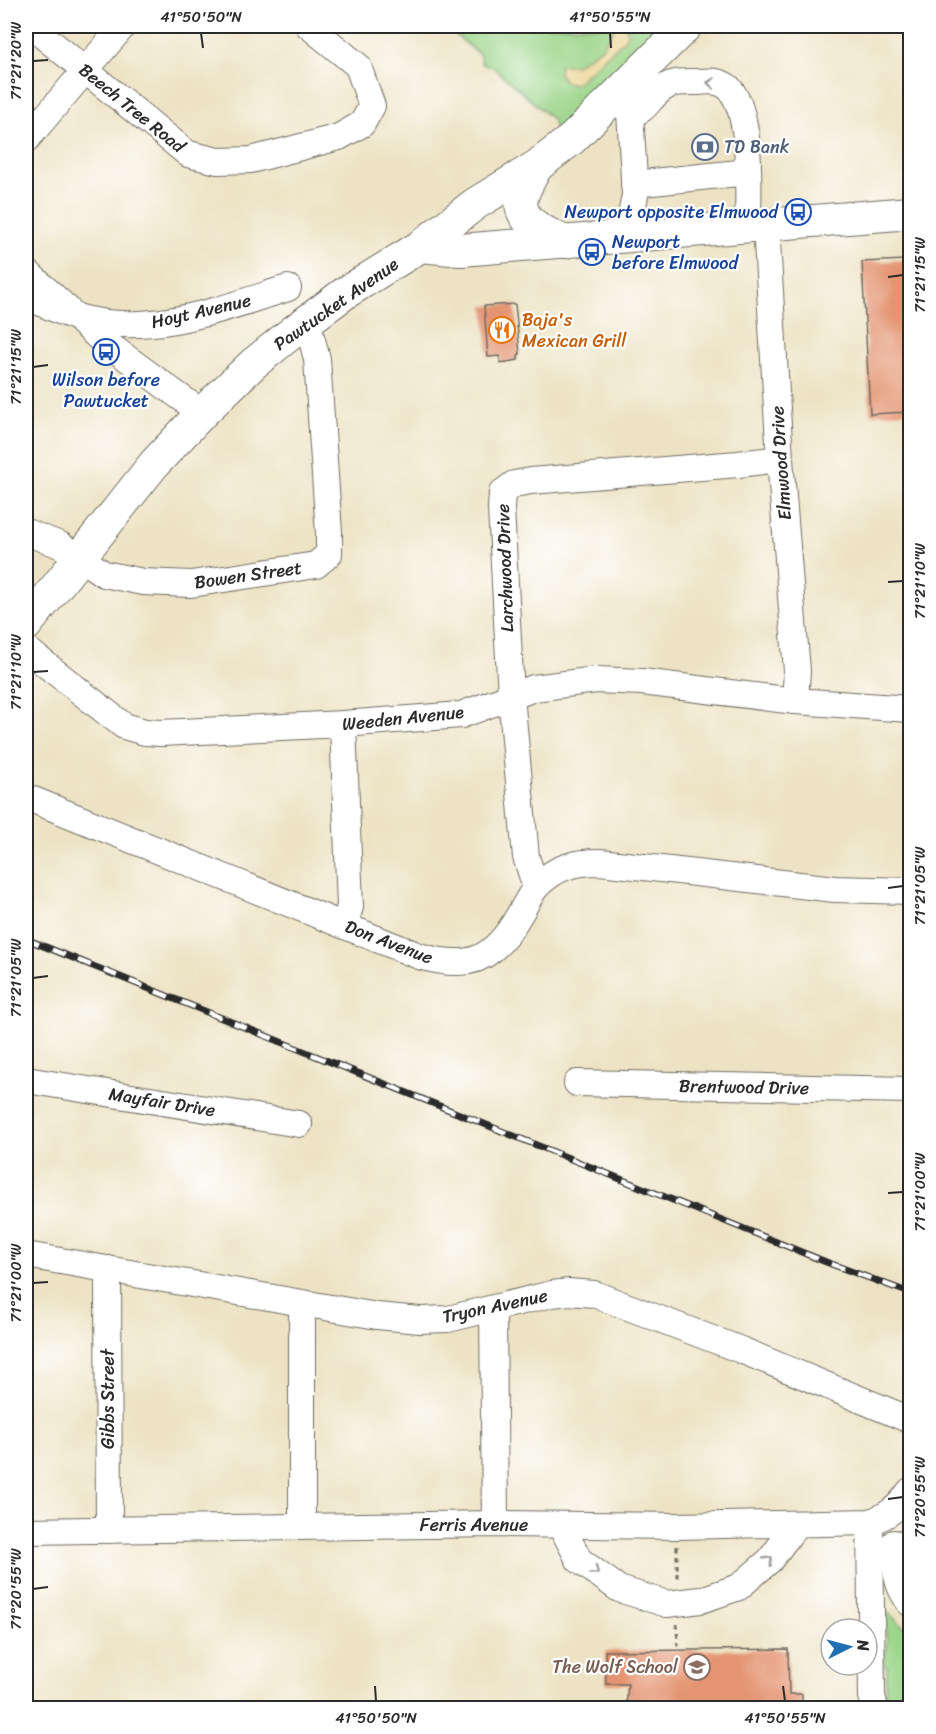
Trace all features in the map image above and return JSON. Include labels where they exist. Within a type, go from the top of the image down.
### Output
[{"type":"main road","name":"Pawtucket Avenue","points":[[26,625],[149,470],[202,413],[253,364],[307,321],[374,274],[421,246],[475,204],[537,166],[622,105],[686,26]]},
{"type":"main road","points":[[537,166],[522,197],[522,209],[527,220],[565,242]]},
{"type":"main road","points":[[421,246],[461,250],[910,213]]},
{"type":"street","name":"Beech Tree Road","points":[[31,26],[188,154],[218,161],[251,160],[339,137],[362,124],[372,106],[358,66],[309,26]]},
{"type":"street","points":[[26,140],[123,26]]},
{"type":"street","name":"Elmwood Drive","points":[[622,105],[637,111],[646,106],[667,86],[712,81],[728,88],[739,107],[744,124],[748,172],[757,226],[780,459],[796,671],[795,701]]},
{"type":"street","points":[[614,238],[631,216],[634,184],[622,105]]},
{"type":"street","points":[[634,184],[748,172]]},
{"type":"street","points":[[26,271],[98,337],[202,413]]},
{"type":"street","name":"Hoyt Avenue","points":[[77,317],[129,326],[166,323],[288,288]]},
{"type":"street","points":[[26,296],[77,317]]},
{"type":"street","name":"Bowen Street","points":[[78,558],[104,574],[143,582],[191,584],[316,565],[329,554],[316,359],[307,321]]},
{"type":"street","name":"Larchwood Drive","points":[[536,887],[526,857],[511,696],[502,494],[514,484],[531,481],[780,459]]},
{"type":"street","points":[[26,532],[60,545],[78,558]]},
{"type":"street","name":"Weeden Avenue","points":[[26,649],[124,726],[145,732],[343,724],[461,715],[534,688],[596,680],[642,682],[795,701],[910,709]]},
{"type":"street","points":[[343,724],[350,907],[344,925]]},
{"type":"street","name":"Don Avenue","points":[[26,797],[419,956],[441,962],[462,962],[485,956],[506,939],[536,887],[556,871],[577,862],[600,862],[835,889],[910,891]]},
{"type":"street","name":"Mayfair Drive","points":[[26,1080],[299,1124]]},
{"type":"street","name":"Brentwood Drive","points":[[577,1083],[910,1090]]},
{"type":"street","name":"Tryon Avenue","points":[[26,1255],[377,1316],[420,1320],[448,1319],[552,1294],[569,1292],[594,1294],[741,1350],[910,1420]]},
{"type":"street","name":"Gibbs Street","points":[[108,1269],[109,1530]]},
{"type":"street","points":[[302,1303],[302,1526]]},
{"type":"street","points":[[494,1309],[495,1524]]},
{"type":"street","points":[[878,1519],[901,1504],[910,1491]]},
{"type":"street","points":[[878,1519],[910,1565]]},
{"type":"street","points":[[875,1708],[872,1696],[878,1519]]},
{"type":"street","name":"Ferris Avenue","points":[[26,1531],[495,1524],[797,1524],[878,1519]]},
{"type":"street","points":[[561,1525],[579,1560],[619,1589],[667,1604],[701,1600],[739,1587],[770,1560],[797,1524]]},
{"type":"street","points":[[894,1543],[896,1578],[910,1603]]},
{"type":"green space","points":[[445,26],[684,26],[558,137],[552,119],[493,67],[482,64],[480,55]]},
{"type":"green space","points":[[885,1610],[910,1633],[910,1708],[884,1708],[887,1669],[883,1661],[887,1647]]},
{"type":"sand","points":[[616,26],[625,26],[628,32],[624,40],[581,79],[574,84],[566,82],[559,73],[560,65],[576,65],[602,48]]},
{"type":"building","points":[[905,260],[910,412],[870,414],[862,262]]},
{"type":"building","name":"Baja's Mexican Grill","points":[[515,304],[520,354],[518,360],[500,363],[500,356],[488,357],[484,306]]},
{"type":"building","name":"The Wolf School","points":[[788,1649],[789,1694],[802,1694],[802,1708],[626,1708],[628,1684],[606,1684],[605,1651]]},
{"type":"railway","points":[[26,939],[826,1262],[910,1293]]},
{"type":"place","name":"TD Bank","points":[[705,147]]},
{"type":"place","name":"Newport opposite Elmwood","points":[[798,212]]},
{"type":"place","name":"Newport before Elmwood","points":[[592,252]]},
{"type":"place","name":"Baja's Mexican Grill","points":[[502,330]]},
{"type":"place","name":"Wilson before Pawtucket","points":[[106,352]]},
{"type":"place","name":"The Wolf School","points":[[697,1667]]}]
